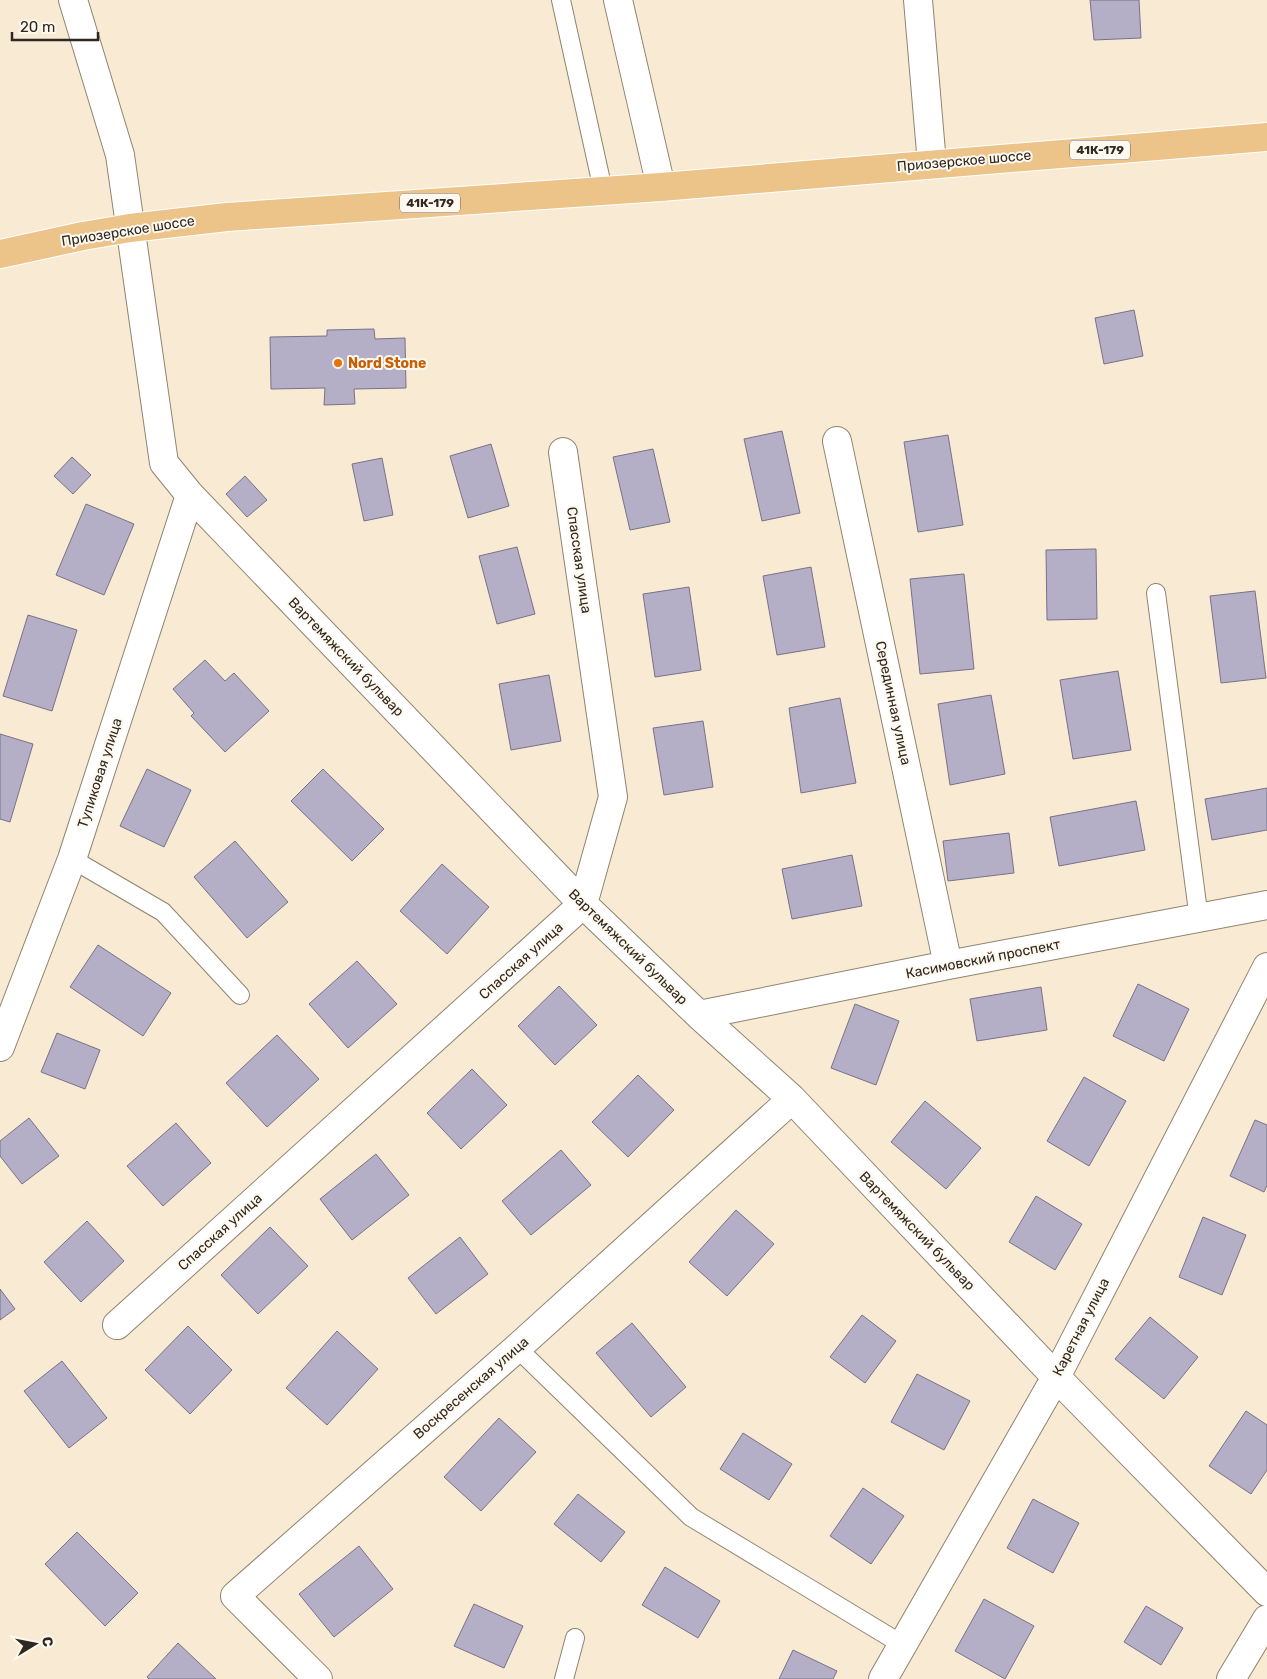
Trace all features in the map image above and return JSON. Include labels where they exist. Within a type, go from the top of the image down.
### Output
[{"type":"main road","name":"Приозерское шоссе","points":[[661,187],[1267,137]]},
{"type":"main road","name":"41К-179","points":[[603,190],[661,187]]},
{"type":"main road","name":"Приозерское шоссе","points":[[0,254],[130,228],[257,215],[603,190]]},
{"type":"street","name":"Вартемяжский бульвар","points":[[74,0],[120,155],[164,463],[190,495],[583,904],[699,1015],[792,1100],[1056,1377],[1267,1592]]},
{"type":"street","points":[[618,0],[661,187]]},
{"type":"street","points":[[918,0],[932,164]]},
{"type":"street","name":"Серединная улица","points":[[837,441],[948,965]]},
{"type":"street","name":"Спасская улица","points":[[117,1324],[583,904],[613,797],[563,452]]},
{"type":"street","name":"Тупиковая улица","points":[[0,1047],[72,859],[190,495]]},
{"type":"street","name":"Касимовский проспект","points":[[699,1015],[948,965],[1267,905]]},
{"type":"street","name":"Каретная улица","points":[[883,1679],[1056,1377],[1267,968]]},
{"type":"street","name":"Воскресенская улица","points":[[318,1679],[235,1596],[516,1348],[792,1100]]},
{"type":"street","points":[[1231,1679],[1267,1619]]},
{"type":"lane","points":[[561,0],[603,190]]},
{"type":"lane","points":[[1156,593],[1199,919]]},
{"type":"lane","points":[[72,859],[163,912],[240,995]]},
{"type":"lane","points":[[516,1348],[692,1516],[902,1645]]},
{"type":"lane","points":[[564,1679],[574,1638]]},
{"type":"building","points":[[1090,0],[1139,0],[1141,38],[1094,40]]},
{"type":"building","points":[[1134,310],[1143,356],[1104,364],[1095,318]]},
{"type":"building","name":"Nord Stone","points":[[374,329],[375,339],[405,338],[406,388],[354,389],[355,404],[324,405],[325,388],[271,389],[270,337],[327,336],[327,330]]},
{"type":"building","points":[[782,431],[800,513],[762,521],[744,439]]},
{"type":"building","points":[[948,435],[963,525],[918,532],[904,442]]},
{"type":"building","points":[[491,444],[509,506],[468,518],[450,456]]},
{"type":"building","points":[[653,449],[670,522],[630,530],[613,457]]},
{"type":"building","points":[[72,457],[91,475],[73,494],[54,476]]},
{"type":"building","points":[[382,458],[393,515],[364,521],[352,464]]},
{"type":"building","points":[[245,476],[267,500],[247,517],[226,494]]},
{"type":"building","points":[[86,504],[134,524],[104,595],[56,575]]},
{"type":"building","points":[[517,547],[535,614],[497,624],[479,556]]},
{"type":"building","points":[[1096,549],[1097,619],[1047,620],[1046,550]]},
{"type":"building","points":[[811,567],[825,647],[777,655],[763,576]]},
{"type":"building","points":[[964,574],[974,669],[920,674],[910,579]]},
{"type":"building","points":[[689,587],[701,670],[655,677],[643,594]]},
{"type":"building","points":[[1255,591],[1266,678],[1221,683],[1210,596]]},
{"type":"building","points":[[28,615],[77,630],[52,711],[3,696]]},
{"type":"building","points":[[205,660],[225,681],[234,673],[269,711],[225,752],[191,716],[194,713],[173,689]]},
{"type":"building","points":[[1118,671],[1131,750],[1073,759],[1060,680]]},
{"type":"building","points":[[549,675],[561,741],[511,750],[499,684]]},
{"type":"building","points":[[991,695],[1005,774],[950,785],[938,704]]},
{"type":"building","points":[[840,698],[856,783],[801,793],[789,708]]},
{"type":"building","points":[[703,721],[713,787],[664,795],[653,728]]},
{"type":"building","points":[[0,734],[33,744],[10,822],[0,819]]},
{"type":"building","points":[[147,769],[191,790],[164,847],[120,826]]},
{"type":"building","points":[[323,769],[384,829],[352,861],[291,801]]},
{"type":"building","points":[[1267,788],[1267,830],[1212,840],[1205,799]]},
{"type":"building","points":[[1136,801],[1145,850],[1059,866],[1050,817]]},
{"type":"building","points":[[1009,833],[1014,873],[948,881],[943,841]]},
{"type":"building","points":[[235,841],[288,902],[247,938],[194,877]]},
{"type":"building","points":[[852,855],[862,906],[792,919],[782,869]]},
{"type":"building","points":[[442,864],[489,907],[447,954],[400,911]]},
{"type":"building","points":[[98,945],[171,993],[143,1036],[70,987]]},
{"type":"building","points":[[357,961],[397,1004],[348,1048],[309,1004]]},
{"type":"building","points":[[1138,984],[1189,1009],[1164,1061],[1113,1036]]},
{"type":"building","points":[[559,986],[597,1025],[555,1065],[518,1026]]},
{"type":"building","points":[[1041,987],[1047,1030],[977,1041],[970,999]]},
{"type":"building","points":[[855,1004],[899,1021],[876,1085],[831,1068]]},
{"type":"building","points":[[57,1033],[100,1050],[85,1089],[41,1072]]},
{"type":"building","points":[[277,1035],[319,1079],[267,1127],[226,1083]]},
{"type":"building","points":[[472,1069],[507,1105],[461,1149],[427,1113]]},
{"type":"building","points":[[638,1075],[674,1110],[628,1157],[592,1122]]},
{"type":"building","points":[[1084,1077],[1126,1101],[1089,1166],[1047,1141]]},
{"type":"building","points":[[925,1101],[981,1148],[946,1189],[891,1142]]},
{"type":"building","points":[[29,1118],[59,1156],[22,1184],[0,1156],[0,1141]]},
{"type":"building","points":[[1255,1120],[1267,1125],[1267,1185],[1264,1192],[1230,1176]]},
{"type":"building","points":[[176,1123],[211,1163],[163,1206],[127,1166]]},
{"type":"building","points":[[561,1150],[591,1185],[531,1235],[502,1201]]},
{"type":"building","points":[[376,1154],[409,1195],[352,1240],[320,1199]]},
{"type":"building","points":[[1036,1196],[1082,1224],[1055,1270],[1009,1242]]},
{"type":"building","points":[[736,1210],[774,1244],[727,1296],[689,1262]]},
{"type":"building","points":[[1203,1217],[1246,1235],[1222,1295],[1179,1277]]},
{"type":"building","points":[[87,1221],[124,1261],[81,1302],[44,1262]]},
{"type":"building","points":[[270,1227],[308,1266],[258,1314],[221,1275]]},
{"type":"building","points":[[460,1237],[488,1274],[436,1314],[408,1278]]},
{"type":"building","points":[[0,1289],[15,1309],[0,1320]]},
{"type":"building","points":[[862,1315],[896,1341],[865,1383],[830,1357]]},
{"type":"building","points":[[1150,1317],[1198,1357],[1164,1399],[1115,1359]]},
{"type":"building","points":[[632,1323],[686,1387],[651,1417],[596,1353]]},
{"type":"building","points":[[188,1326],[232,1370],[190,1414],[145,1370]]},
{"type":"building","points":[[337,1331],[378,1369],[327,1425],[286,1388]]},
{"type":"building","points":[[62,1361],[107,1418],[69,1448],[24,1391]]},
{"type":"building","points":[[917,1374],[970,1401],[944,1450],[891,1422]]},
{"type":"building","points":[[1246,1411],[1267,1425],[1267,1470],[1251,1494],[1209,1466]]},
{"type":"building","points":[[499,1418],[536,1452],[481,1511],[444,1477]]},
{"type":"building","points":[[743,1433],[792,1464],[769,1500],[720,1469]]},
{"type":"building","points":[[863,1488],[904,1516],[871,1564],[830,1536]]},
{"type":"building","points":[[578,1494],[625,1532],[601,1562],[554,1524]]},
{"type":"building","points":[[1033,1499],[1079,1523],[1053,1573],[1007,1548]]},
{"type":"building","points":[[77,1532],[138,1593],[105,1626],[45,1564]]},
{"type":"building","points":[[359,1546],[393,1589],[334,1637],[299,1594]]},
{"type":"building","points":[[665,1567],[720,1601],[698,1638],[642,1605]]},
{"type":"building","points":[[984,1599],[1034,1626],[1005,1679],[955,1651]]},
{"type":"building","points":[[474,1604],[523,1626],[504,1668],[454,1646]]},
{"type":"building","points":[[1146,1606],[1183,1628],[1161,1665],[1124,1642]]},
{"type":"building","points":[[178,1643],[216,1679],[149,1679],[147,1677]]},
{"type":"building","points":[[793,1650],[837,1671],[833,1679],[779,1679]]},
{"type":"place","name":"Nord Stone","points":[[338,363]]}]
